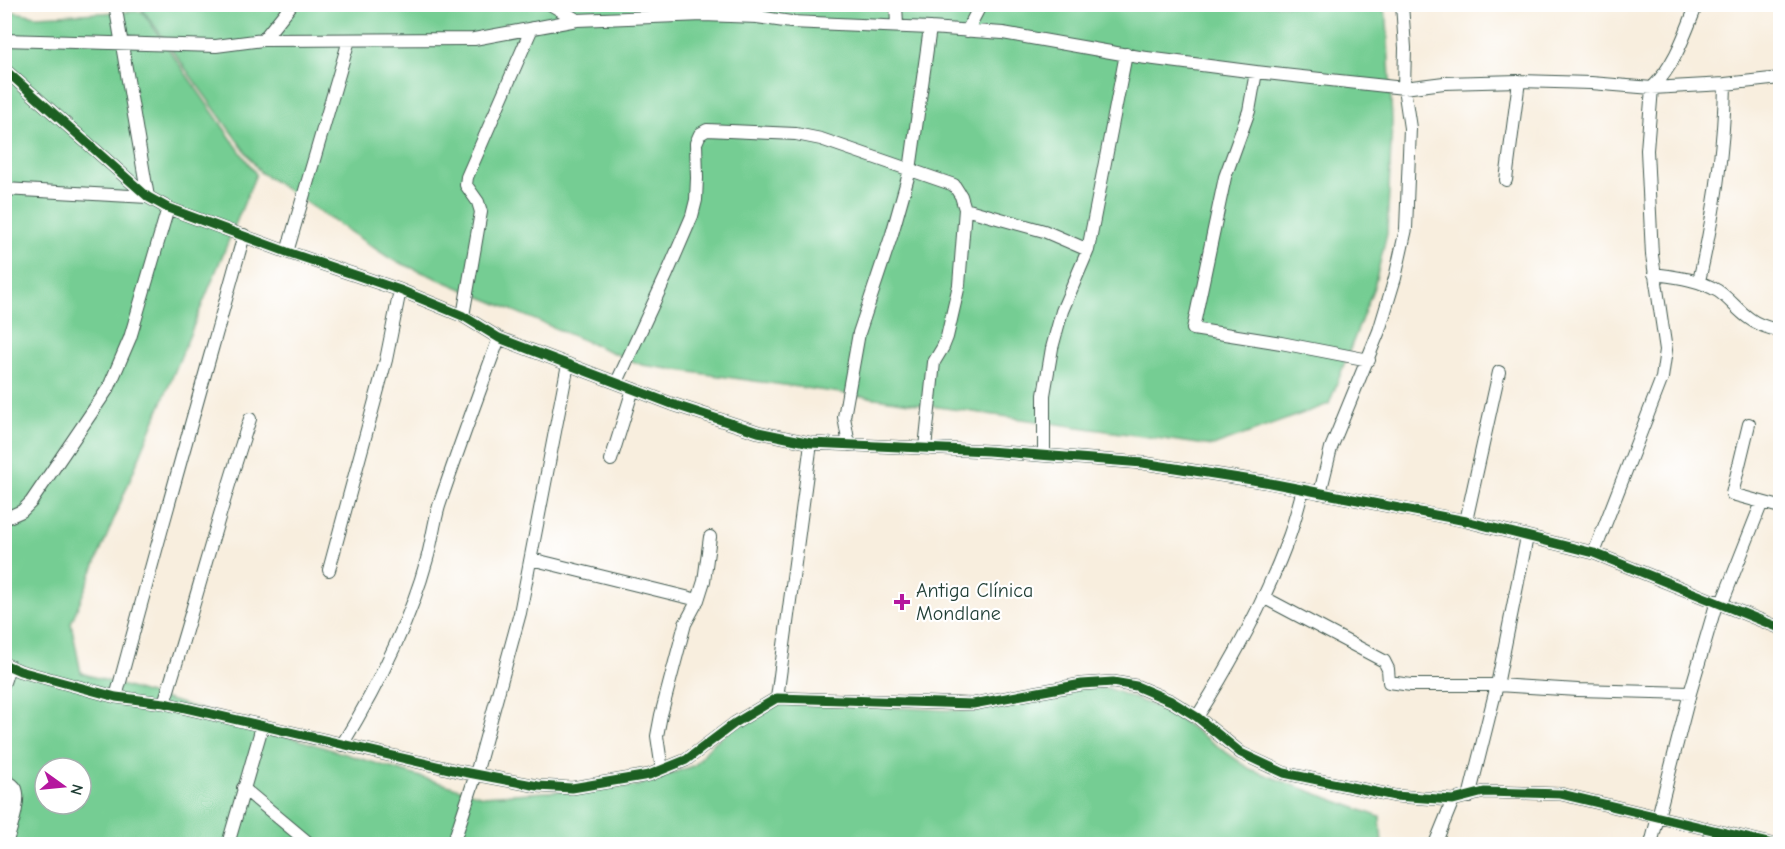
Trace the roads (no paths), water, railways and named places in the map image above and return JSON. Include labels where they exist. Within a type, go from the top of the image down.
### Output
[{"type":"street","points":[[115,4],[120,44],[148,197]]},
{"type":"street","points":[[263,40],[292,4]]},
{"type":"street","points":[[550,4],[577,20]]},
{"type":"street","points":[[896,4],[897,26]]},
{"type":"street","points":[[967,31],[981,4]]},
{"type":"street","points":[[1320,493],[1331,448],[1369,360],[1395,278],[1406,229],[1410,128],[1404,88],[1405,48],[1402,4]]},
{"type":"street","points":[[1594,553],[1662,378],[1666,350],[1652,255],[1647,150],[1652,88],[1672,63],[1697,4]]},
{"type":"street","points":[[4,40],[216,46],[263,40],[474,39],[577,20],[758,11],[791,22],[1003,33],[1126,54],[1256,72],[1404,88],[1444,83],[1519,81],[1652,88],[1780,78]]},
{"type":"street","points":[[463,316],[481,212],[478,202],[466,185],[467,177],[532,28]]},
{"type":"street","points":[[849,445],[844,417],[859,333],[892,234],[910,170],[930,28]]},
{"type":"street","points":[[287,252],[349,40]]},
{"type":"street","points":[[1044,455],[1044,395],[1052,348],[1062,311],[1088,250],[1126,54]]},
{"type":"street","points":[[4,69],[148,197],[168,208],[287,252],[400,290],[463,316],[499,338],[672,404],[758,432],[811,443],[1044,455],[1143,463],[1303,489],[1466,520],[1594,553],[1780,628]]},
{"type":"street","points":[[1256,72],[1249,111],[1225,177],[1193,329],[1369,360]]},
{"type":"street","points":[[1506,180],[1519,81]]},
{"type":"street","points":[[1699,281],[1716,203],[1721,167],[1725,84]]},
{"type":"street","points":[[616,382],[692,216],[696,200],[696,142],[700,134],[708,130],[796,134],[821,139],[954,185],[961,196],[965,209],[959,285],[947,337],[934,363],[925,448]]},
{"type":"street","points":[[4,189],[148,197]]},
{"type":"street","points":[[4,519],[22,511],[31,502],[109,387],[129,338],[168,208]]},
{"type":"street","points":[[965,209],[1044,231],[1088,250]]},
{"type":"street","points":[[116,697],[243,235]]},
{"type":"street","points":[[1654,274],[1699,281],[1719,291],[1749,319],[1780,331]]},
{"type":"street","points":[[329,570],[386,360],[400,290]]},
{"type":"street","points":[[342,745],[366,706],[390,658],[411,606],[427,560],[438,509],[499,338]]},
{"type":"street","points":[[453,844],[476,774],[520,613],[568,364]]},
{"type":"street","points":[[1466,520],[1499,372]]},
{"type":"street","points":[[611,460],[633,388]]},
{"type":"street","points":[[164,703],[197,598],[212,538],[250,419]]},
{"type":"street","points":[[1749,424],[1732,494],[1780,507]]},
{"type":"street","points":[[777,698],[811,443]]},
{"type":"street","points":[[1197,717],[1225,673],[1263,597],[1288,542],[1303,489]]},
{"type":"street","points":[[1650,844],[1690,693],[1719,602],[1762,502]]},
{"type":"street","points":[[662,770],[657,736],[661,715],[685,624],[698,600],[704,581],[710,537]]},
{"type":"street","points":[[1469,797],[1497,685],[1527,537]]},
{"type":"street","points":[[531,559],[698,600]]},
{"type":"street","points":[[1263,597],[1384,661],[1388,669],[1389,682],[1411,685],[1497,685],[1690,693]]},
{"type":"street","points":[[4,682],[7,666],[116,697],[164,703],[476,774],[538,786],[572,788],[649,775],[686,760],[735,723],[777,698],[972,704],[1082,684],[1113,682],[1136,686],[1171,702],[1197,717],[1241,753],[1284,773],[1395,796],[1453,800],[1484,792],[1561,794],[1772,844]]},
{"type":"street","points":[[228,844],[262,727]]},
{"type":"street","points":[[4,780],[15,787],[17,793],[17,802],[6,844]]},
{"type":"street","points":[[243,788],[310,844]]},
{"type":"street","points":[[1435,844],[1453,800]]},
{"type":"place","name":"Antiga Clínica Mondlane","points":[[902,602]]}]
